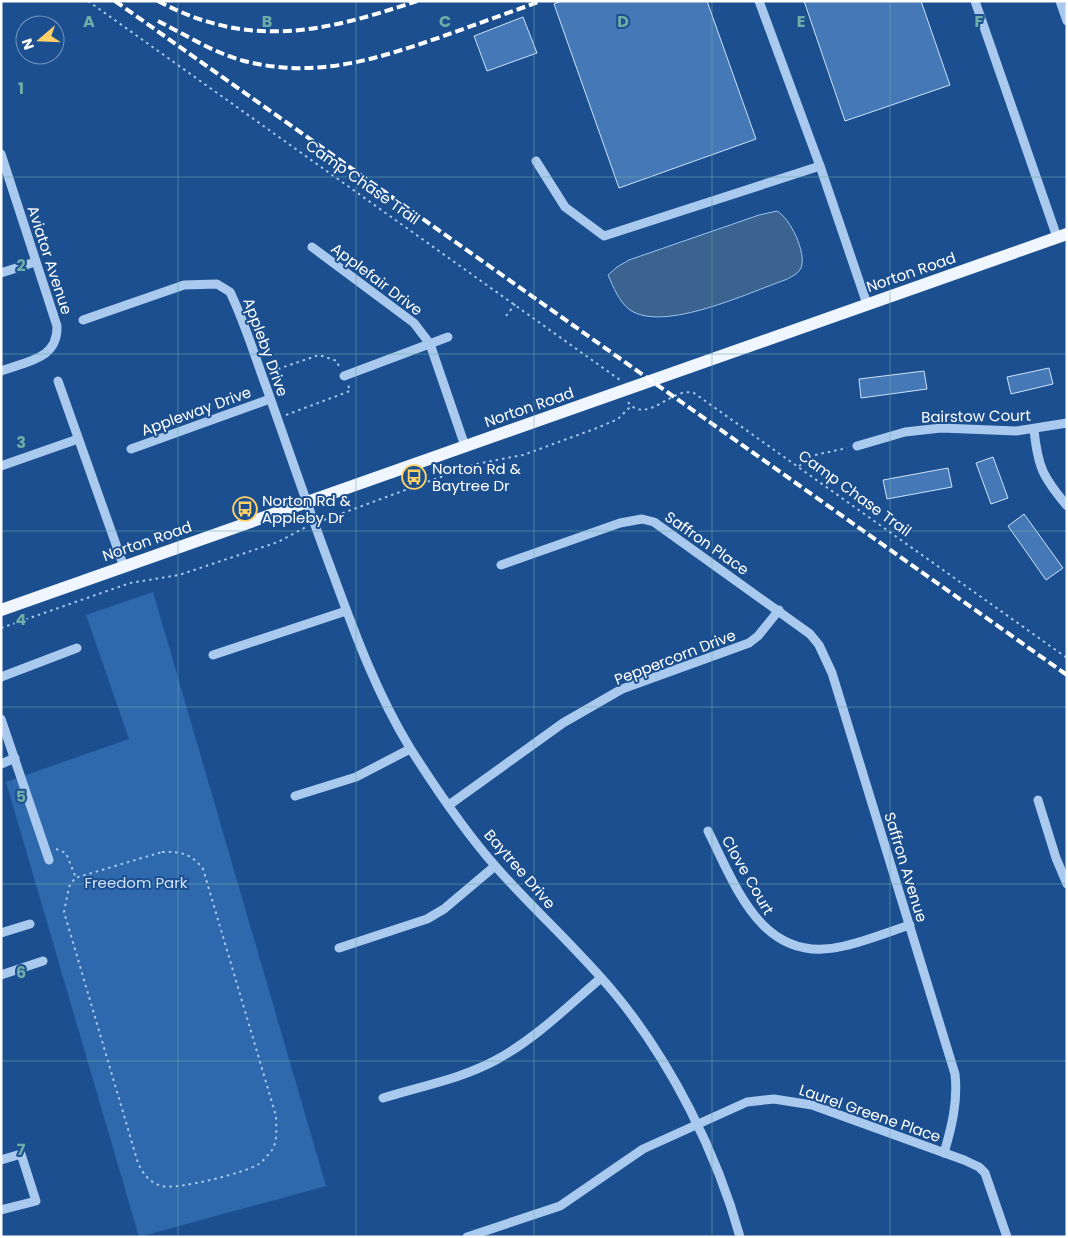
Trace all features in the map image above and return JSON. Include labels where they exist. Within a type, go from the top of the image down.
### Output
[{"type":"main road","name":"Norton Road","points":[[1,610],[1062,236]]},
{"type":"street","points":[[758,1],[820,166],[868,304]]},
{"type":"street","points":[[975,1],[1062,236]]},
{"type":"street","points":[[1060,1],[1067,21]]},
{"type":"street","name":"Aviator Avenue","points":[[1,154],[57,326],[57,339],[51,351],[1,371]]},
{"type":"street","points":[[536,161],[565,207],[604,236],[820,166]]},
{"type":"street","name":"Applefair Drive","points":[[312,247],[414,323],[430,344],[465,446]]},
{"type":"street","points":[[1,273],[35,262]]},
{"type":"street","name":"Appleby Drive","points":[[83,320],[184,285],[217,284],[230,292],[306,502]]},
{"type":"street","points":[[344,376],[448,338]]},
{"type":"street","points":[[58,381],[124,567]]},
{"type":"street","name":"Appleway Drive","points":[[131,449],[270,399]]},
{"type":"street","name":"Bairstow Court","points":[[857,446],[905,432],[941,428],[1034,430],[1067,423]]},
{"type":"street","points":[[1034,430],[1036,457],[1041,471],[1067,506]]},
{"type":"street","points":[[1,466],[78,439]]},
{"type":"street","name":"Baytree Drive","points":[[306,502],[373,678],[410,748],[449,805],[495,866],[601,978],[632,1016],[667,1070],[696,1124],[711,1156],[740,1237]]},
{"type":"street","name":"Saffron Place","points":[[501,565],[620,523],[642,519],[659,525],[779,610]]},
{"type":"street","name":"Peppercorn Drive","points":[[449,805],[563,723],[622,689],[749,643],[758,636],[779,610]]},
{"type":"street","name":"Saffron Avenue","points":[[779,610],[810,634],[826,658],[910,925],[955,1074],[957,1091],[952,1127],[944,1152]]},
{"type":"street","points":[[213,655],[346,611]]},
{"type":"street","points":[[1,677],[77,648]]},
{"type":"street","points":[[1,719],[49,860]]},
{"type":"street","points":[[295,796],[356,777],[410,748]]},
{"type":"street","points":[[1,764],[15,758]]},
{"type":"street","points":[[1038,800],[1056,858],[1067,884]]},
{"type":"street","name":"Clove Court","points":[[708,831],[752,916],[762,927],[781,940],[801,947],[830,948],[844,946],[910,925]]},
{"type":"street","points":[[339,948],[432,916],[444,909],[495,866]]},
{"type":"street","points":[[1,933],[30,924]]},
{"type":"street","points":[[1,975],[43,961]]},
{"type":"street","points":[[383,1098],[464,1074],[495,1061],[524,1043],[601,978]]},
{"type":"street","name":"Laurel Greene Place","points":[[467,1237],[560,1206],[643,1149],[747,1102],[774,1099],[792,1100],[812,1105],[944,1152],[979,1167],[985,1173],[1007,1237]]},
{"type":"street","points":[[1,1160],[21,1154],[36,1201],[1,1210]]},
{"type":"path","name":"Camp Chase Trail","points":[[88,1],[616,376],[622,384]]},
{"type":"path","points":[[506,316],[514,304]]},
{"type":"path","points":[[278,369],[319,355],[337,361]]},
{"type":"path","points":[[277,418],[350,391]]},
{"type":"path","name":"Camp Chase Trail","points":[[626,398],[631,406],[643,410],[659,405],[681,391],[694,393],[1067,658]]},
{"type":"path","points":[[799,466],[815,456],[857,446]]},
{"type":"path","points":[[45,845],[66,853],[76,878]]},
{"type":"path","points":[[162,852],[187,854],[203,868],[276,1116],[277,1132],[274,1148],[260,1164],[241,1171],[174,1188],[155,1184],[141,1170],[66,924],[65,902],[69,887],[76,878],[162,852]]},
{"type":"green space","name":"Freedom Park","points":[[153,592],[326,1186],[139,1237],[6,782],[129,739],[86,615]]},
{"type":"shaded area","points":[[777,211],[787,221],[796,237],[802,254],[800,270],[787,279],[730,301],[685,314],[664,317],[645,316],[626,307],[608,275],[629,260],[759,215]]},
{"type":"building","points":[[561,1],[707,1],[756,139],[619,188],[554,4]]},
{"type":"building","points":[[804,1],[921,1],[950,85],[845,121]]},
{"type":"building","points":[[523,17],[537,53],[487,71],[474,36]]},
{"type":"building","points":[[1049,368],[1053,384],[1011,394],[1007,377]]},
{"type":"building","points":[[924,371],[927,389],[861,398],[859,379]]},
{"type":"building","points":[[993,457],[1008,498],[991,504],[976,463]]},
{"type":"building","points":[[948,468],[952,487],[887,499],[883,480]]},
{"type":"building","points":[[1024,514],[1063,568],[1046,580],[1008,526]]},
{"type":"railway","points":[[115,1],[1067,675]]},
{"type":"railway","points":[[158,1],[192,16],[224,26],[256,31],[318,28],[350,21],[417,1]]},
{"type":"railway","points":[[158,21],[211,49],[233,58],[270,66],[320,67],[344,64],[392,53],[541,1]]},
{"type":"place","name":"Norton Rd & Baytree Dr","points":[[414,477]]},
{"type":"place","name":"Norton Rd & Appleby Dr","points":[[245,509]]}]
